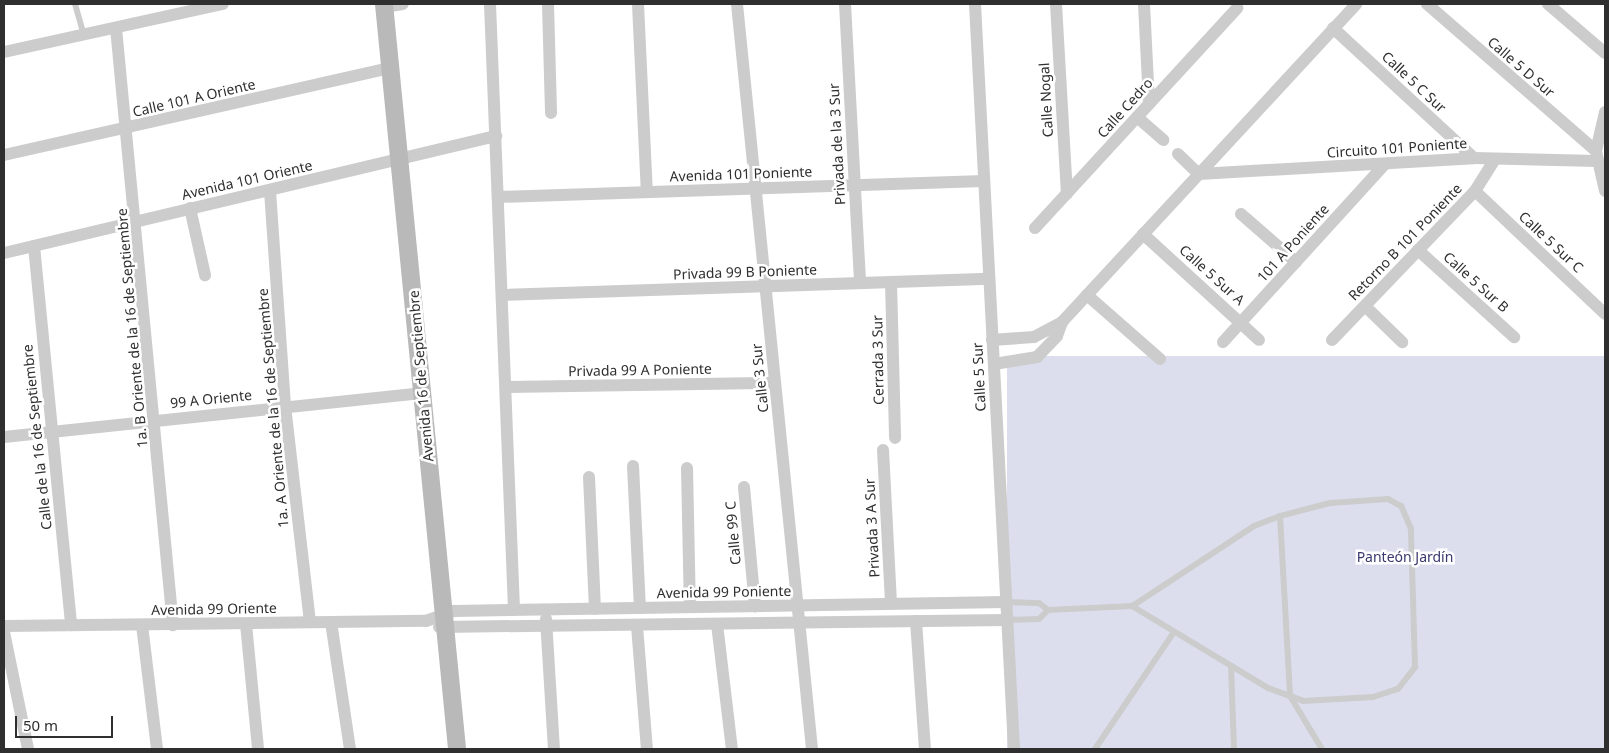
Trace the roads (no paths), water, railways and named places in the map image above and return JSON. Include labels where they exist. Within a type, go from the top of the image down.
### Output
[{"type":"main road","name":"Avenida 16 de Septiembre","points":[[384,5],[457,749]]},
{"type":"street","points":[[4,52],[223,4]]},
{"type":"street","points":[[384,5],[403,4]]},
{"type":"street","points":[[490,4],[514,610]]},
{"type":"street","points":[[548,4],[551,113]]},
{"type":"street","points":[[638,4],[647,192]]},
{"type":"street","name":"Calle 3 Sur","points":[[737,4],[812,749]]},
{"type":"street","name":"Privada de la 3 Sur","points":[[845,4],[860,282]]},
{"type":"street","name":"Calle 5 Sur","points":[[975,4],[1014,749]]},
{"type":"street","name":"Calle Nogal","points":[[1056,4],[1067,194]]},
{"type":"street","points":[[1144,4],[1149,104]]},
{"type":"street","points":[[992,340],[1034,337],[1062,322],[1356,4]]},
{"type":"street","name":"Calle 5 D Sur","points":[[1427,4],[1596,156]]},
{"type":"street","points":[[1548,4],[1605,53]]},
{"type":"street","name":"Calle Cedro","points":[[1035,228],[1237,8]]},
{"type":"street","name":"1a. B Oriente de la 16 de Septiembre","points":[[116,28],[137,220],[173,625]]},
{"type":"street","name":"Calle 5 C Sur","points":[[1333,28],[1474,158]]},
{"type":"street","name":"Calle 101 A Oriente","points":[[4,155],[390,68]]},
{"type":"street","points":[[1605,112],[1596,156],[1605,191]]},
{"type":"street","points":[[1137,117],[1163,140]]},
{"type":"street","name":"Avenida 101 Oriente","points":[[4,253],[496,136]]},
{"type":"street","points":[[1178,154],[1199,174]]},
{"type":"street","name":"Circuito 101 Poniente","points":[[1199,174],[1384,165],[1474,158],[1494,160],[1596,156]]},
{"type":"street","name":"Retorno B 101 Poniente","points":[[1332,340],[1475,191],[1494,160]]},
{"type":"street","name":"101 A Poniente","points":[[1224,342],[1384,165]]},
{"type":"street","name":"Avenida 101 Poniente","points":[[498,197],[984,181]]},
{"type":"street","name":"1a. A Oriente de la 16 de Septiembre","points":[[270,191],[286,406],[310,622]]},
{"type":"street","name":"Calle 5 Sur C","points":[[1475,191],[1605,314]]},
{"type":"street","points":[[190,208],[205,275]]},
{"type":"street","points":[[1241,214],[1296,262]]},
{"type":"street","name":"Calle 5 Sur A","points":[[1143,234],[1242,322],[1258,340]]},
{"type":"street","name":"Calle de la 16 de Septiembre","points":[[34,246],[50,431],[71,625]]},
{"type":"street","name":"Calle 5 Sur B","points":[[1418,250],[1514,336]]},
{"type":"street","name":"Privada 99 B Poniente","points":[[502,295],[989,279]]},
{"type":"street","name":"Cerrada 3 Sur","points":[[891,282],[895,438]]},
{"type":"street","points":[[1087,295],[1160,359]]},
{"type":"street","points":[[1365,306],[1402,342]]},
{"type":"street","points":[[994,364],[1037,357],[1057,336],[1062,322]]},
{"type":"street","name":"Privada 99 A Poniente","points":[[506,387],[775,383]]},
{"type":"street","name":"99 A Oriente","points":[[4,437],[422,393]]},
{"type":"street","name":"Privada 3 A Sur","points":[[883,450],[891,604]]},
{"type":"street","points":[[633,466],[640,608]]},
{"type":"street","points":[[687,468],[690,607]]},
{"type":"street","points":[[589,477],[595,608]]},
{"type":"street","name":"Calle 99 C","points":[[744,487],[755,606]]},
{"type":"street","name":"Avenida 99 Poniente","points":[[444,622],[514,610],[1006,602]]},
{"type":"street","points":[[546,609],[554,749]]},
{"type":"street","points":[[444,622],[547,627],[1007,620]]},
{"type":"street","points":[[916,621],[925,749]]},
{"type":"street","points":[[332,622],[350,749]]},
{"type":"street","name":"Avenida 99 Oriente","points":[[4,626],[444,622]]},
{"type":"street","points":[[246,624],[258,749]]},
{"type":"street","points":[[718,624],[732,749]]},
{"type":"street","points":[[142,625],[157,749]]},
{"type":"street","points":[[637,626],[647,749]]},
{"type":"street","points":[[4,632],[28,749]]},
{"type":"lane","points":[[75,4],[84,35]]},
{"type":"lane","points":[[1007,620],[1039,618],[1048,610],[1132,606],[1254,526],[1280,516],[1330,503],[1388,499],[1401,506],[1412,543],[1415,667],[1406,683],[1374,696],[1303,700],[1290,696],[1231,666],[1132,606]]},
{"type":"lane","points":[[1280,516],[1290,696],[1322,749]]},
{"type":"lane","points":[[1006,602],[1039,603],[1048,610]]},
{"type":"lane","points":[[1096,749],[1098,740],[1174,632]]},
{"type":"lane","points":[[1231,666],[1234,749]]},
{"type":"park label","name":"Panteón Jardín","points":[[1405,557]]}]
